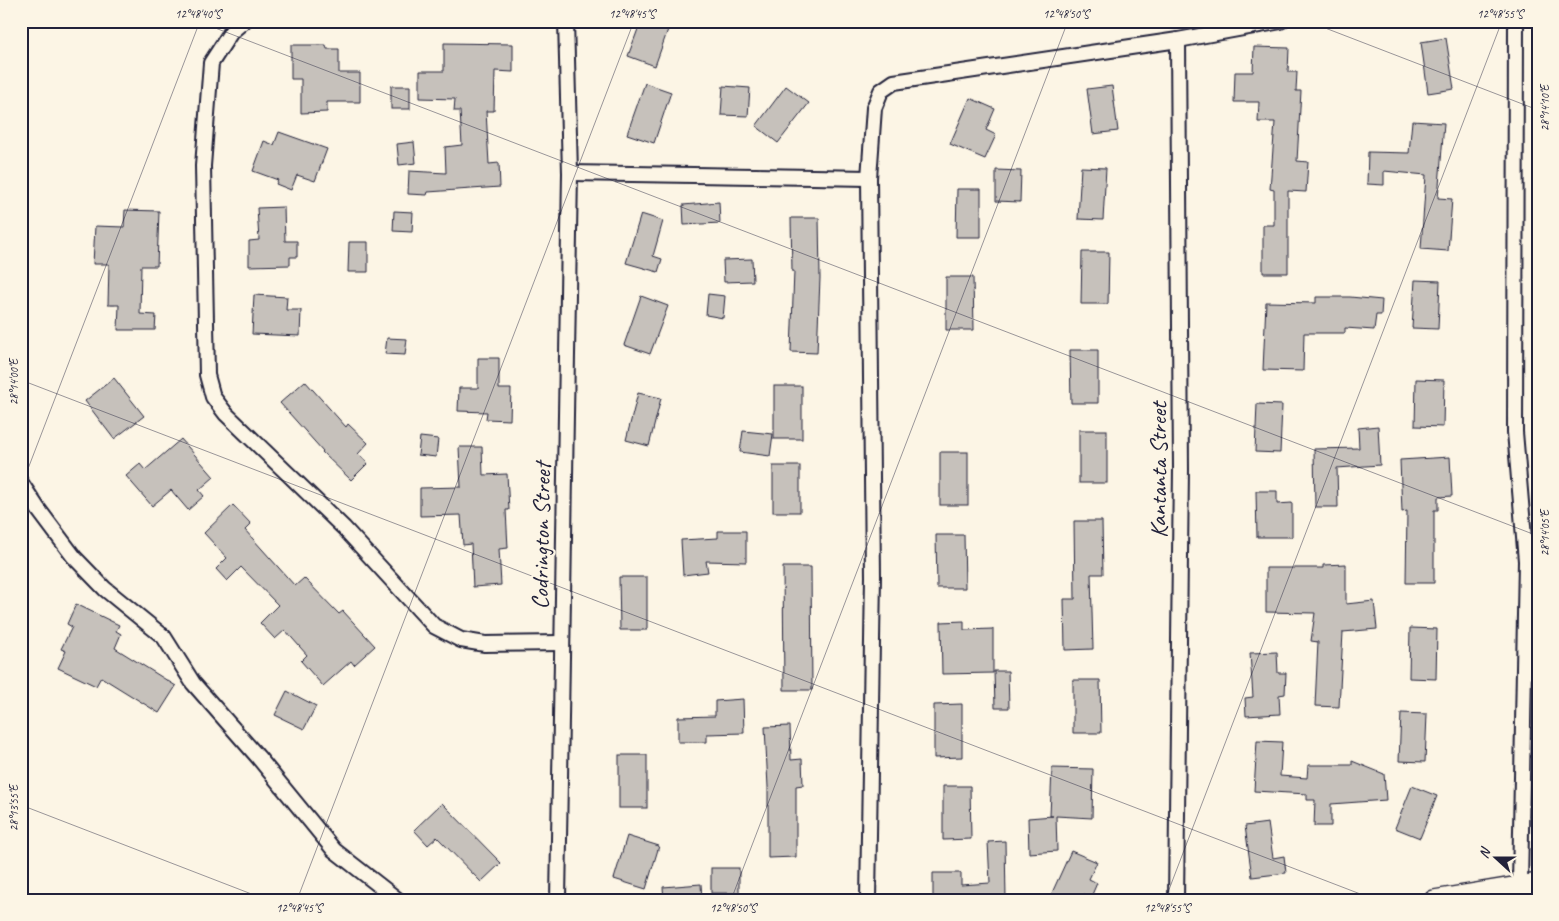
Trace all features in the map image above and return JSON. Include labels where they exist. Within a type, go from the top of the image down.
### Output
[{"type":"main road","points":[[1434,900],[1528,889]]},
{"type":"street","points":[[244,21],[231,32],[211,63],[203,166],[207,375],[213,397],[226,414],[344,528],[434,626],[461,640],[485,644],[562,643]]},
{"type":"street","name":"Codrington Street","points":[[558,900],[570,174],[566,21]]},
{"type":"street","points":[[868,900],[873,576],[869,178],[874,108],[881,91],[894,82],[1178,40],[1281,21]]},
{"type":"street","points":[[1516,21],[1515,432],[1526,560],[1528,889]]},
{"type":"street","name":"Kantanta Street","points":[[1176,900],[1181,470],[1178,40]]},
{"type":"street","points":[[570,174],[869,178]]},
{"type":"street","points":[[21,483],[74,557],[105,589],[164,637],[194,683],[334,850],[398,900]]},
{"type":"building","points":[[641,21],[671,21],[655,66],[628,56]]},
{"type":"building","points":[[1446,38],[1454,89],[1428,93],[1421,42]]},
{"type":"building","points":[[444,43],[513,44],[513,72],[495,71],[494,111],[486,111],[489,164],[499,163],[500,187],[428,192],[427,195],[408,194],[409,171],[446,173],[445,147],[462,145],[460,111],[454,111],[455,99],[420,98],[420,71],[444,71]]},
{"type":"building","points":[[291,45],[326,45],[327,49],[339,49],[339,73],[360,73],[360,102],[327,102],[327,112],[301,113],[301,79],[291,79]]},
{"type":"building","points":[[1254,47],[1289,48],[1288,72],[1297,72],[1296,91],[1301,91],[1297,161],[1308,162],[1306,192],[1288,191],[1288,273],[1263,273],[1263,225],[1274,225],[1274,190],[1270,189],[1275,122],[1258,122],[1259,102],[1234,102],[1235,72],[1253,72]]},
{"type":"building","points":[[645,83],[671,92],[654,143],[627,134]]},
{"type":"building","points":[[391,86],[410,86],[410,109],[391,109]]},
{"type":"building","points":[[723,86],[750,88],[748,116],[721,115]]},
{"type":"building","points":[[786,86],[809,103],[778,143],[756,126]]},
{"type":"building","points":[[1112,86],[1118,131],[1093,134],[1087,89]]},
{"type":"building","points":[[970,98],[995,109],[986,130],[996,135],[985,159],[950,144]]},
{"type":"building","points":[[1412,121],[1444,123],[1438,198],[1452,199],[1448,251],[1421,249],[1426,175],[1384,171],[1384,185],[1367,184],[1368,152],[1409,153]]},
{"type":"building","points":[[279,132],[327,149],[315,181],[297,175],[291,190],[276,184],[278,180],[253,171],[264,141],[274,145]]},
{"type":"building","points":[[414,142],[416,163],[399,165],[397,144]]},
{"type":"building","points":[[1081,167],[1106,168],[1103,220],[1078,219]]},
{"type":"building","points":[[996,170],[1021,171],[1020,202],[996,201]]},
{"type":"building","points":[[957,189],[981,189],[981,237],[956,237]]},
{"type":"building","points":[[719,202],[720,223],[684,225],[683,205]]},
{"type":"building","points":[[284,207],[285,241],[297,241],[297,257],[290,257],[290,265],[249,266],[249,241],[259,240],[257,208]]},
{"type":"building","points":[[125,210],[159,211],[157,266],[141,266],[140,314],[156,315],[155,330],[118,330],[119,305],[108,305],[109,264],[93,264],[95,226],[124,227]]},
{"type":"building","points":[[394,211],[413,212],[412,232],[393,231]]},
{"type":"building","points":[[641,214],[663,221],[653,256],[662,259],[658,272],[626,263]]},
{"type":"building","points":[[791,218],[819,218],[820,278],[817,353],[791,352],[794,271],[792,271]]},
{"type":"building","points":[[349,242],[368,242],[368,272],[348,272]]},
{"type":"building","points":[[1082,252],[1109,252],[1108,304],[1081,304]]},
{"type":"building","points":[[752,259],[753,281],[724,282],[723,260]]},
{"type":"building","points":[[946,277],[973,277],[974,330],[946,330]]},
{"type":"building","points":[[1415,280],[1440,281],[1438,329],[1412,328]]},
{"type":"building","points":[[708,294],[725,296],[723,318],[706,315]]},
{"type":"building","points":[[254,295],[287,297],[286,310],[301,310],[300,336],[252,334]]},
{"type":"building","points":[[641,296],[668,306],[650,354],[624,345]]},
{"type":"building","points":[[1316,297],[1350,297],[1382,300],[1381,315],[1376,315],[1374,330],[1345,328],[1345,333],[1304,333],[1303,371],[1263,370],[1266,302],[1316,303]]},
{"type":"building","points":[[387,338],[407,339],[405,355],[385,354]]},
{"type":"building","points":[[1070,350],[1098,350],[1098,403],[1071,403]]},
{"type":"building","points":[[478,358],[499,358],[499,389],[511,389],[510,420],[486,419],[487,412],[458,411],[459,388],[478,388]]},
{"type":"building","points":[[114,378],[144,416],[114,439],[85,401]]},
{"type":"building","points":[[1416,379],[1444,380],[1443,427],[1415,426]]},
{"type":"building","points":[[305,381],[346,427],[348,424],[368,443],[358,454],[368,463],[351,480],[322,452],[280,403]]},
{"type":"building","points":[[774,386],[802,386],[802,439],[774,439]]},
{"type":"building","points":[[638,393],[661,398],[649,446],[626,440]]},
{"type":"building","points":[[1257,404],[1282,405],[1280,453],[1255,452]]},
{"type":"building","points":[[1378,426],[1380,465],[1337,468],[1338,507],[1315,507],[1314,449],[1359,448],[1358,428]]},
{"type":"building","points":[[1079,430],[1107,430],[1107,483],[1079,483]]},
{"type":"building","points":[[743,431],[773,434],[770,456],[740,452]]},
{"type":"building","points":[[420,437],[438,439],[436,457],[418,455]]},
{"type":"building","points":[[181,439],[214,477],[199,490],[204,496],[188,510],[171,490],[152,506],[126,476],[140,464],[145,470]]},
{"type":"building","points":[[459,447],[482,447],[483,475],[507,474],[509,510],[506,510],[508,548],[499,549],[501,585],[473,587],[471,544],[463,545],[461,515],[420,516],[420,488],[461,487]]},
{"type":"building","points":[[940,452],[968,452],[968,505],[940,505]]},
{"type":"building","points":[[1450,457],[1452,496],[1438,497],[1438,510],[1434,510],[1434,583],[1406,583],[1407,511],[1402,512],[1400,460]]},
{"type":"building","points":[[773,466],[800,466],[800,512],[773,512]]},
{"type":"building","points":[[1256,491],[1277,491],[1277,504],[1292,503],[1292,537],[1257,537]]},
{"type":"building","points":[[233,505],[251,524],[245,530],[295,586],[304,578],[339,614],[343,611],[375,646],[354,665],[351,661],[323,686],[301,661],[307,655],[285,630],[275,639],[260,623],[278,605],[241,567],[227,581],[216,569],[227,558],[204,533]]},
{"type":"building","points":[[1074,521],[1102,521],[1103,574],[1091,574],[1093,649],[1065,650],[1064,599],[1075,599]]},
{"type":"building","points":[[718,531],[746,531],[746,562],[706,561],[708,572],[683,575],[681,540],[718,538]]},
{"type":"building","points":[[936,535],[964,535],[965,588],[937,588]]},
{"type":"building","points":[[1346,564],[1346,604],[1374,601],[1377,629],[1343,632],[1339,707],[1315,706],[1318,642],[1311,641],[1315,613],[1266,612],[1266,568],[1323,568],[1323,565]]},
{"type":"building","points":[[783,567],[811,567],[812,690],[784,690]]},
{"type":"building","points":[[619,577],[647,577],[647,630],[620,630]]},
{"type":"building","points":[[76,604],[119,625],[116,631],[121,634],[115,648],[176,686],[159,713],[101,677],[96,686],[58,668],[66,651],[61,649],[72,627],[67,624]]},
{"type":"building","points":[[964,621],[964,630],[993,629],[993,673],[942,674],[941,622]]},
{"type":"building","points":[[1410,628],[1437,629],[1436,679],[1409,678]]},
{"type":"building","points":[[1277,652],[1278,673],[1286,673],[1285,694],[1279,695],[1280,714],[1246,716],[1245,698],[1253,697],[1250,653]]},
{"type":"building","points":[[994,671],[1008,671],[1009,708],[995,708]]},
{"type":"building","points":[[1073,680],[1100,680],[1101,733],[1073,733]]},
{"type":"building","points":[[287,691],[316,706],[304,729],[275,715]]},
{"type":"building","points":[[743,699],[744,733],[707,734],[707,742],[678,742],[678,717],[715,716],[715,701]]},
{"type":"building","points":[[962,704],[962,757],[934,758],[934,705]]},
{"type":"building","points":[[1401,713],[1427,714],[1425,762],[1399,761]]},
{"type":"building","points":[[790,726],[791,760],[802,759],[803,785],[796,786],[796,857],[768,858],[768,787],[765,727]]},
{"type":"building","points":[[1257,741],[1282,742],[1280,776],[1307,778],[1308,765],[1352,765],[1352,761],[1384,774],[1386,800],[1331,804],[1331,826],[1314,826],[1315,800],[1307,800],[1307,794],[1254,791]]},
{"type":"building","points":[[619,755],[647,755],[647,808],[619,808]]},
{"type":"building","points":[[1052,768],[1093,769],[1092,818],[1056,816],[1057,851],[1029,853],[1028,818],[1053,816],[1050,816]]},
{"type":"building","points":[[943,786],[970,786],[971,839],[943,840]]},
{"type":"building","points":[[1412,786],[1437,796],[1420,838],[1395,828]]},
{"type":"building","points":[[442,803],[501,863],[481,882],[437,837],[428,845],[414,830]]},
{"type":"building","points":[[1268,823],[1273,858],[1284,856],[1286,873],[1252,877],[1245,826]]},
{"type":"building","points":[[627,836],[659,846],[646,889],[614,879]]},
{"type":"building","points":[[1005,841],[1006,900],[933,900],[933,873],[961,873],[961,885],[990,883],[988,842]]},
{"type":"building","points":[[1071,851],[1097,862],[1089,879],[1097,883],[1091,897],[1084,894],[1082,900],[1063,900],[1051,895]]},
{"type":"building","points":[[711,868],[739,868],[739,893],[711,893]]},
{"type":"building","points":[[701,884],[702,900],[664,900],[663,887]]}]
